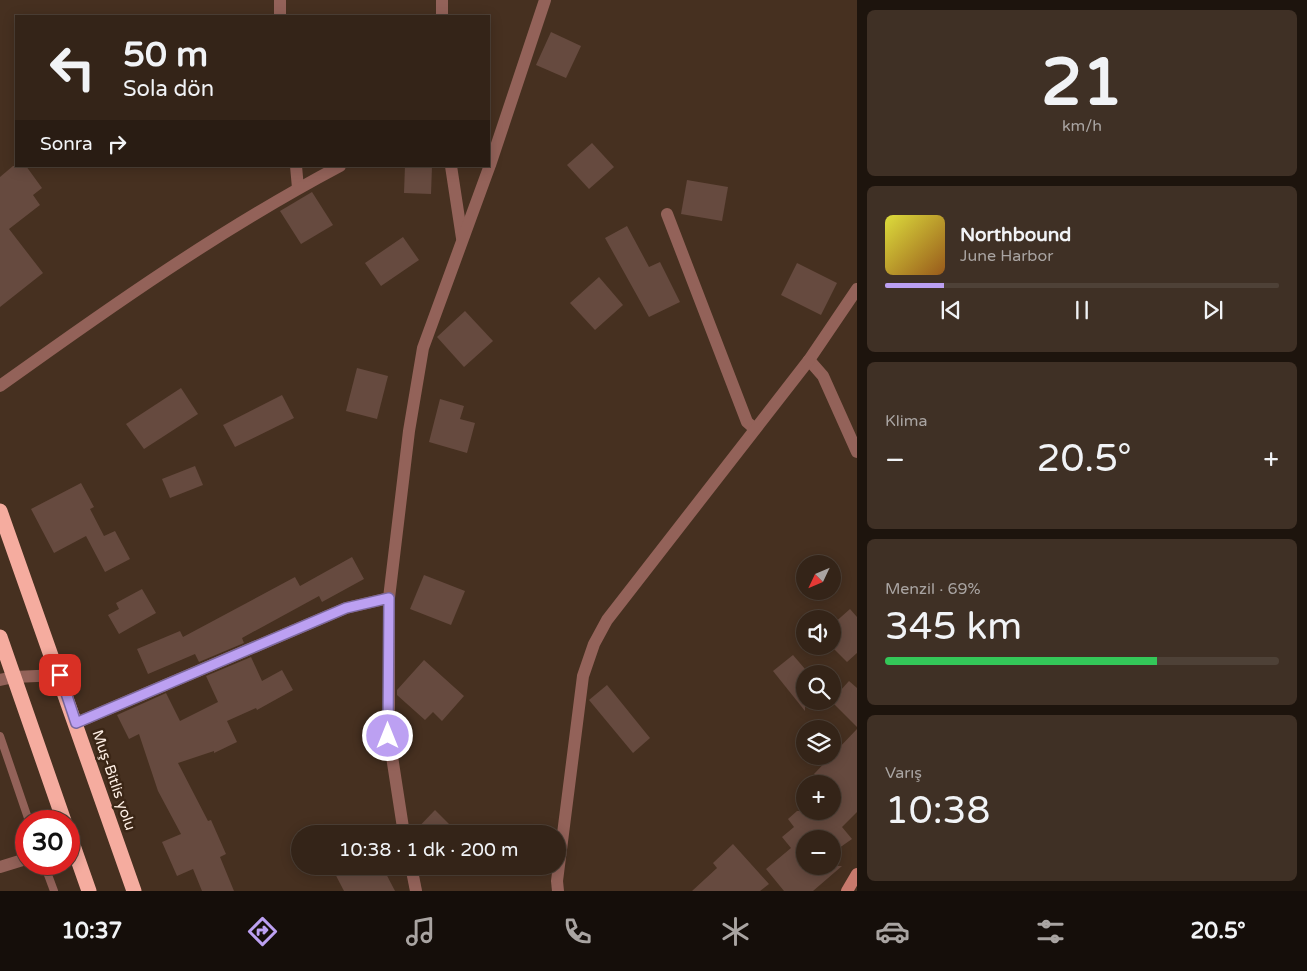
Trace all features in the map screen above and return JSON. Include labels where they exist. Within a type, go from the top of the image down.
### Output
[{"type":"highway","name":"Muş-Bitlis yolu","points":[[0,511],[60,675],[134,891]]},
{"type":"highway","points":[[0,637],[7,678],[60,810]]},
{"type":"highway","points":[[80,868],[89,891]]},
{"type":"street","points":[[280,0],[280,15]]},
{"type":"street","points":[[442,0],[442,15]]},
{"type":"street","points":[[490,166],[545,0]]},
{"type":"street","points":[[296,167],[298,188]]},
{"type":"street","points":[[0,386],[100,314],[275,200],[338,167]]},
{"type":"street","points":[[451,167],[462,240]]},
{"type":"street","points":[[403,825],[388,736],[389,598],[409,431],[424,348],[490,167]]},
{"type":"street","points":[[667,214],[747,422],[756,429]]},
{"type":"street","points":[[558,891],[557,881],[583,676],[594,644],[607,620],[809,360],[857,290]]},
{"type":"street","points":[[809,360],[823,376],[857,452]]},
{"type":"street","points":[[76,723],[346,608],[389,598]]},
{"type":"street","points":[[7,678],[60,675]]},
{"type":"street","points":[[0,867],[15,862]]},
{"type":"street","points":[[847,891],[857,874]]},
{"type":"street","points":[[413,875],[416,891]]},
{"type":"lane","points":[[0,736],[25,810]]},
{"type":"lane","points":[[48,875],[54,891]]},
{"type":"building","points":[[551,32],[581,46],[566,78],[536,65]]},
{"type":"building","points":[[592,143],[614,167],[589,189],[567,165]]},
{"type":"building","points":[[13,166],[27,167],[42,188],[33,195],[40,205],[9,229],[43,273],[0,307],[0,177]]},
{"type":"building","points":[[405,167],[432,167],[431,194],[404,193]]},
{"type":"building","points":[[687,180],[728,187],[722,221],[681,214]]},
{"type":"building","points":[[312,192],[333,225],[301,244],[280,211]]},
{"type":"building","points":[[627,226],[649,267],[660,262],[680,302],[649,317],[605,238]]},
{"type":"building","points":[[403,237],[419,260],[381,286],[365,263]]},
{"type":"building","points":[[797,263],[837,283],[821,315],[781,295]]},
{"type":"building","points":[[599,277],[623,305],[595,330],[570,303]]},
{"type":"building","points":[[465,311],[493,341],[464,367],[437,337]]},
{"type":"building","points":[[357,368],[388,376],[377,419],[346,411]]},
{"type":"building","points":[[181,388],[198,414],[144,449],[126,424]]},
{"type":"building","points":[[282,395],[294,418],[235,447],[223,425]]},
{"type":"building","points":[[440,399],[464,406],[460,419],[475,423],[467,453],[429,442]]},
{"type":"building","points":[[195,466],[203,485],[170,498],[162,479]]},
{"type":"building","points":[[81,483],[94,507],[90,509],[104,536],[115,531],[130,559],[105,572],[86,536],[54,553],[31,509]]},
{"type":"building","points":[[352,557],[364,579],[322,602],[319,596],[242,638],[244,643],[199,662],[195,654],[148,674],[137,649],[180,631],[183,637],[295,577],[300,586]]},
{"type":"building","points":[[424,575],[465,591],[451,625],[410,609]]},
{"type":"building","points":[[142,589],[156,613],[119,634],[108,615],[119,609],[116,603]]},
{"type":"building","points":[[850,609],[857,617],[857,653],[847,662],[840,655],[841,617]]},
{"type":"building","points":[[793,655],[802,665],[796,665],[796,700],[773,671]]},
{"type":"building","points":[[251,657],[262,681],[282,670],[293,690],[257,710],[256,708],[227,721],[237,742],[214,753],[214,751],[178,763],[208,821],[211,820],[226,854],[220,857],[234,891],[202,891],[193,869],[177,876],[162,842],[181,834],[158,791],[139,734],[129,739],[117,715],[166,693],[180,721],[218,702],[206,676]]},
{"type":"building","points":[[424,660],[464,696],[442,721],[433,712],[425,720],[397,695],[397,690]]},
{"type":"building","points":[[849,681],[857,688],[857,727],[840,710],[841,690]]},
{"type":"building","points":[[607,685],[650,738],[633,753],[589,700]]},
{"type":"building","points":[[857,729],[857,812],[842,827],[852,839],[841,847],[841,830],[796,830],[796,875],[832,875],[813,891],[784,891],[766,869],[791,848],[782,837],[794,827],[788,819],[796,812],[796,820],[841,820],[841,775],[814,774],[823,765],[841,765],[841,746]]},
{"type":"building","points":[[435,810],[450,825],[421,825]]},
{"type":"building","points":[[733,844],[769,884],[760,891],[692,891],[717,868],[713,863]]},
{"type":"building","points":[[336,875],[387,875],[395,891],[344,891]]},
{"type":"route","points":[[60,675],[76,723],[346,608],[389,598],[388,736]]}]
